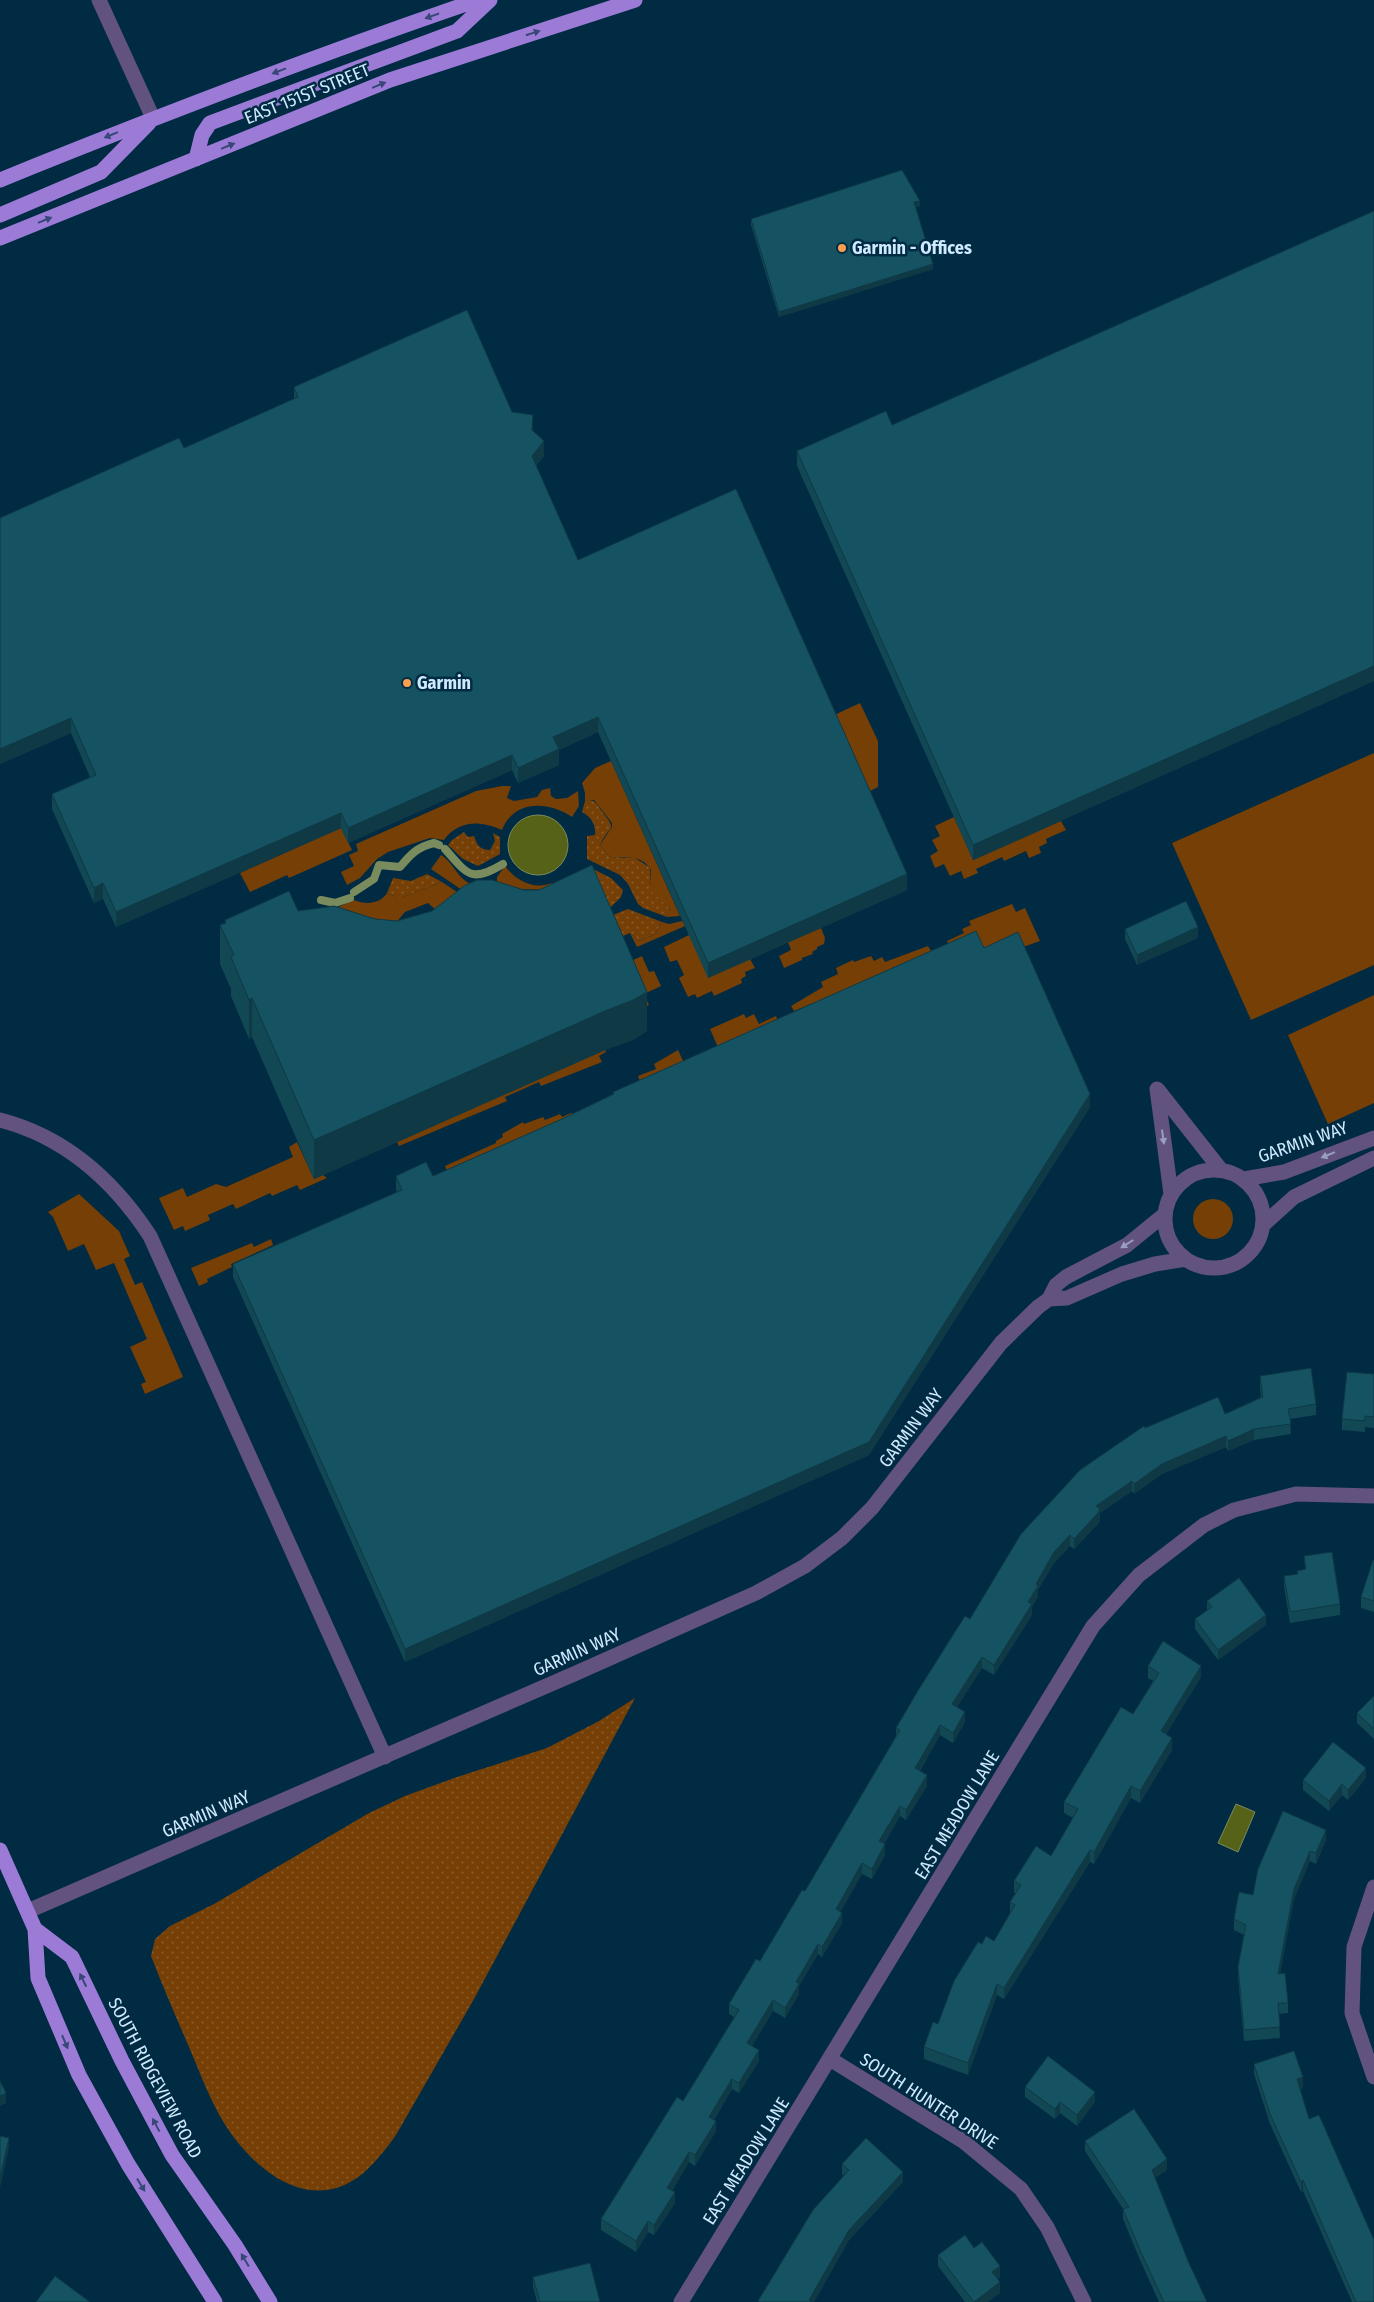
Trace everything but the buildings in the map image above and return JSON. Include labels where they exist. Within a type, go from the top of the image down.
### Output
[{"type":"main road","name":"EAST 151ST STREET","points":[[0,180],[153,118],[372,36],[478,0]]},
{"type":"main road","points":[[196,159],[202,135],[210,123],[457,31],[490,0]]},
{"type":"main road","name":"EAST 151ST STREET","points":[[0,238],[390,80],[635,0]]},
{"type":"main road","points":[[0,215],[101,172],[153,118]]},
{"type":"main road","points":[[0,1850],[35,1929],[38,1978],[79,2075],[128,2164],[215,2302]]},
{"type":"main road","name":"SOUTH RIDGEVIEW ROAD","points":[[35,1929],[72,1957],[122,2061],[172,2155],[235,2245],[270,2302]]},
{"type":"street","points":[[100,0],[153,118]]},
{"type":"street","points":[[1171,1194],[1157,1089],[1221,1170]]},
{"type":"street","points":[[0,1120],[17,1124],[54,1141],[85,1162],[107,1180],[127,1201],[150,1236],[385,1757]]},
{"type":"street","name":"GARMIN WAY","points":[[1244,1180],[1284,1172],[1374,1138]]},
{"type":"street","name":"GARMIN WAY","points":[[1264,1224],[1294,1197],[1374,1158]]},
{"type":"street","points":[[1186,1259],[1172,1244],[1168,1235],[1165,1214],[1171,1194],[1178,1185],[1195,1173],[1221,1170]]},
{"type":"street","name":"GARMIN WAY","points":[[1049,1300],[1068,1298],[1122,1274],[1146,1266],[1186,1259],[1195,1264],[1215,1268],[1235,1264],[1251,1252],[1262,1234],[1264,1224],[1260,1200],[1244,1180],[1221,1170]]},
{"type":"street","name":"GARMIN WAY","points":[[28,1911],[385,1757],[749,1596],[805,1566],[842,1538],[872,1508],[1001,1342],[1049,1300],[1056,1285],[1066,1277],[1128,1245],[1165,1214]]},
{"type":"street","name":"EAST MEADOW LANE","points":[[681,2302],[1093,1626],[1139,1575],[1204,1525],[1234,1510],[1296,1494],[1374,1496]]},
{"type":"street","points":[[1374,1887],[1354,1947],[1352,2013],[1374,2077]]},
{"type":"street","name":"SOUTH HUNTER DRIVE","points":[[830,2059],[963,2141],[1021,2189],[1047,2227],[1084,2302]]},
{"type":"shaded area","points":[[860,703],[878,741],[878,787],[864,794],[830,717]]},
{"type":"shaded area","points":[[1374,753],[1374,965],[1251,1020],[1172,843]]},
{"type":"shaded area","points":[[611,761],[680,916],[667,917],[670,909],[652,892],[650,882],[651,870],[648,865],[638,859],[610,857],[600,845],[612,827],[612,823],[594,800],[585,801],[582,783],[595,768]]},
{"type":"shaded area","points":[[511,786],[507,798],[514,801],[537,797],[542,790],[550,788],[551,796],[556,799],[567,798],[578,791],[579,806],[572,817],[553,808],[543,806],[523,808],[508,820],[502,830],[478,823],[463,825],[450,833],[444,840],[430,838],[388,852],[377,859],[360,878],[347,885],[341,872],[354,866],[349,855],[358,851],[356,844],[476,791]]},
{"type":"shaded area","points":[[589,800],[596,803],[611,825],[600,845],[610,857],[635,858],[649,867],[650,883],[670,910],[667,917],[643,908],[638,904],[628,884],[620,875],[587,859],[587,836],[595,835],[595,827],[592,821],[582,812],[585,801]]},
{"type":"shaded area","points":[[538,815],[555,820],[563,828],[568,845],[563,862],[555,870],[538,875],[521,870],[513,862],[508,845],[513,828],[521,820]]},
{"type":"shaded area","points":[[954,817],[973,860],[1061,821],[1066,830],[1046,839],[1047,843],[1039,847],[1041,853],[1029,858],[1026,851],[1004,861],[1002,857],[976,869],[978,873],[964,879],[961,871],[950,876],[944,864],[935,868],[930,856],[938,851],[932,840],[940,836],[935,826]]},
{"type":"shaded area","points":[[341,828],[352,850],[289,878],[287,875],[250,892],[240,873]]},
{"type":"shaded area","points":[[464,832],[468,837],[474,836],[479,846],[487,850],[490,850],[495,841],[493,833],[500,837],[500,854],[478,866],[463,859],[448,845]]},
{"type":"shaded area","points":[[441,855],[463,879],[473,885],[497,882],[497,877],[505,866],[514,876],[526,883],[545,885],[552,883],[552,890],[517,889],[437,911],[428,903],[405,912],[394,925],[289,929],[354,900],[363,903],[377,901],[387,893],[403,897],[442,882],[460,894],[465,892],[431,869]]},
{"type":"shaded area","points":[[593,869],[611,878],[623,890],[621,897],[610,908]]},
{"type":"shaded area","points":[[427,874],[442,882],[403,897],[387,893],[393,878],[411,881]]},
{"type":"shaded area","points":[[1012,904],[1016,912],[1025,908],[1040,941],[984,961],[950,947],[947,941],[964,933],[962,929],[971,925],[969,921]]},
{"type":"shaded area","points":[[628,909],[662,922],[655,934],[639,941],[630,933],[623,936],[613,915]]},
{"type":"shaded area","points":[[682,921],[685,926],[637,947],[630,933],[639,941],[655,934],[662,922],[669,924]]},
{"type":"shaded area","points":[[821,928],[825,938],[824,944],[817,947],[812,952],[813,954],[784,968],[779,956],[791,950],[788,942]]},
{"type":"shaded area","points":[[689,935],[750,959],[755,968],[745,972],[746,976],[741,979],[742,983],[714,996],[712,991],[697,998],[695,994],[688,997],[679,978],[684,975],[677,960],[670,962],[664,947]]},
{"type":"shaded area","points":[[928,946],[931,951],[812,1007],[811,1004],[794,1011],[791,1006],[823,987],[821,982],[838,974],[836,968],[853,960],[854,962],[871,956],[874,961],[882,957],[885,962]]},
{"type":"shaded area","points":[[642,956],[649,972],[654,971],[661,986],[644,994],[649,1005],[638,1010],[620,966]]},
{"type":"shaded area","points":[[1374,995],[1374,1103],[1328,1124],[1288,1035]]},
{"type":"shaded area","points":[[744,1014],[746,1018],[754,1014],[759,1024],[776,1016],[778,1022],[720,1052],[710,1029]]},
{"type":"shaded area","points":[[605,1050],[606,1052],[599,1056],[602,1062],[541,1086],[539,1082],[505,1097],[507,1101],[399,1146],[397,1142]]},
{"type":"shaded area","points":[[678,1050],[685,1065],[640,1081],[638,1076],[656,1069],[654,1064]]},
{"type":"shaded area","points":[[571,1113],[574,1118],[447,1171],[445,1166],[496,1143],[496,1141],[503,1137],[502,1134],[523,1122],[524,1124],[543,1117],[545,1120],[560,1114],[562,1117]]},
{"type":"shaded area","points":[[297,1142],[314,1179],[323,1175],[327,1178],[300,1190],[297,1185],[272,1196],[270,1193],[236,1209],[233,1204],[208,1215],[210,1220],[185,1231],[183,1226],[174,1230],[159,1198],[183,1188],[187,1197],[216,1184],[226,1187],[293,1157],[289,1147]]},
{"type":"shaded area","points":[[79,1194],[119,1231],[130,1256],[124,1259],[135,1285],[142,1282],[183,1377],[145,1394],[141,1384],[146,1382],[130,1347],[147,1339],[114,1263],[96,1270],[84,1244],[68,1251],[53,1217],[48,1212]]},
{"type":"shaded area","points":[[1213,1199],[1224,1202],[1230,1208],[1233,1219],[1230,1230],[1224,1236],[1213,1239],[1202,1236],[1196,1230],[1193,1219],[1196,1208],[1202,1202]]},
{"type":"shaded area","points":[[271,1239],[273,1245],[231,1264],[232,1267],[207,1279],[208,1282],[199,1286],[191,1268],[252,1243],[254,1247]]},
{"type":"shaded area","points":[[635,1698],[474,1999],[396,2135],[376,2161],[361,2175],[341,2186],[321,2190],[302,2188],[283,2181],[266,2170],[236,2140],[224,2123],[210,2096],[151,1956],[155,1939],[170,1926],[214,1904],[369,1813],[405,1796],[457,1777],[547,1748],[599,1721]]},
{"type":"shaded area","points":[[1236,1804],[1255,1812],[1238,1852],[1218,1843]]},
{"type":"waterway","points":[[354,892],[374,879],[379,865],[400,867],[418,849],[434,843],[439,845]]},
{"type":"waterway","points":[[445,849],[459,865],[471,873],[484,873],[503,864]]},
{"type":"waterway","points":[[321,900],[335,903],[350,898]]},
{"type":"place","name":"Garmin - Offices","points":[[842,248]]},
{"type":"place","name":"Garmin","points":[[407,683]]}]
